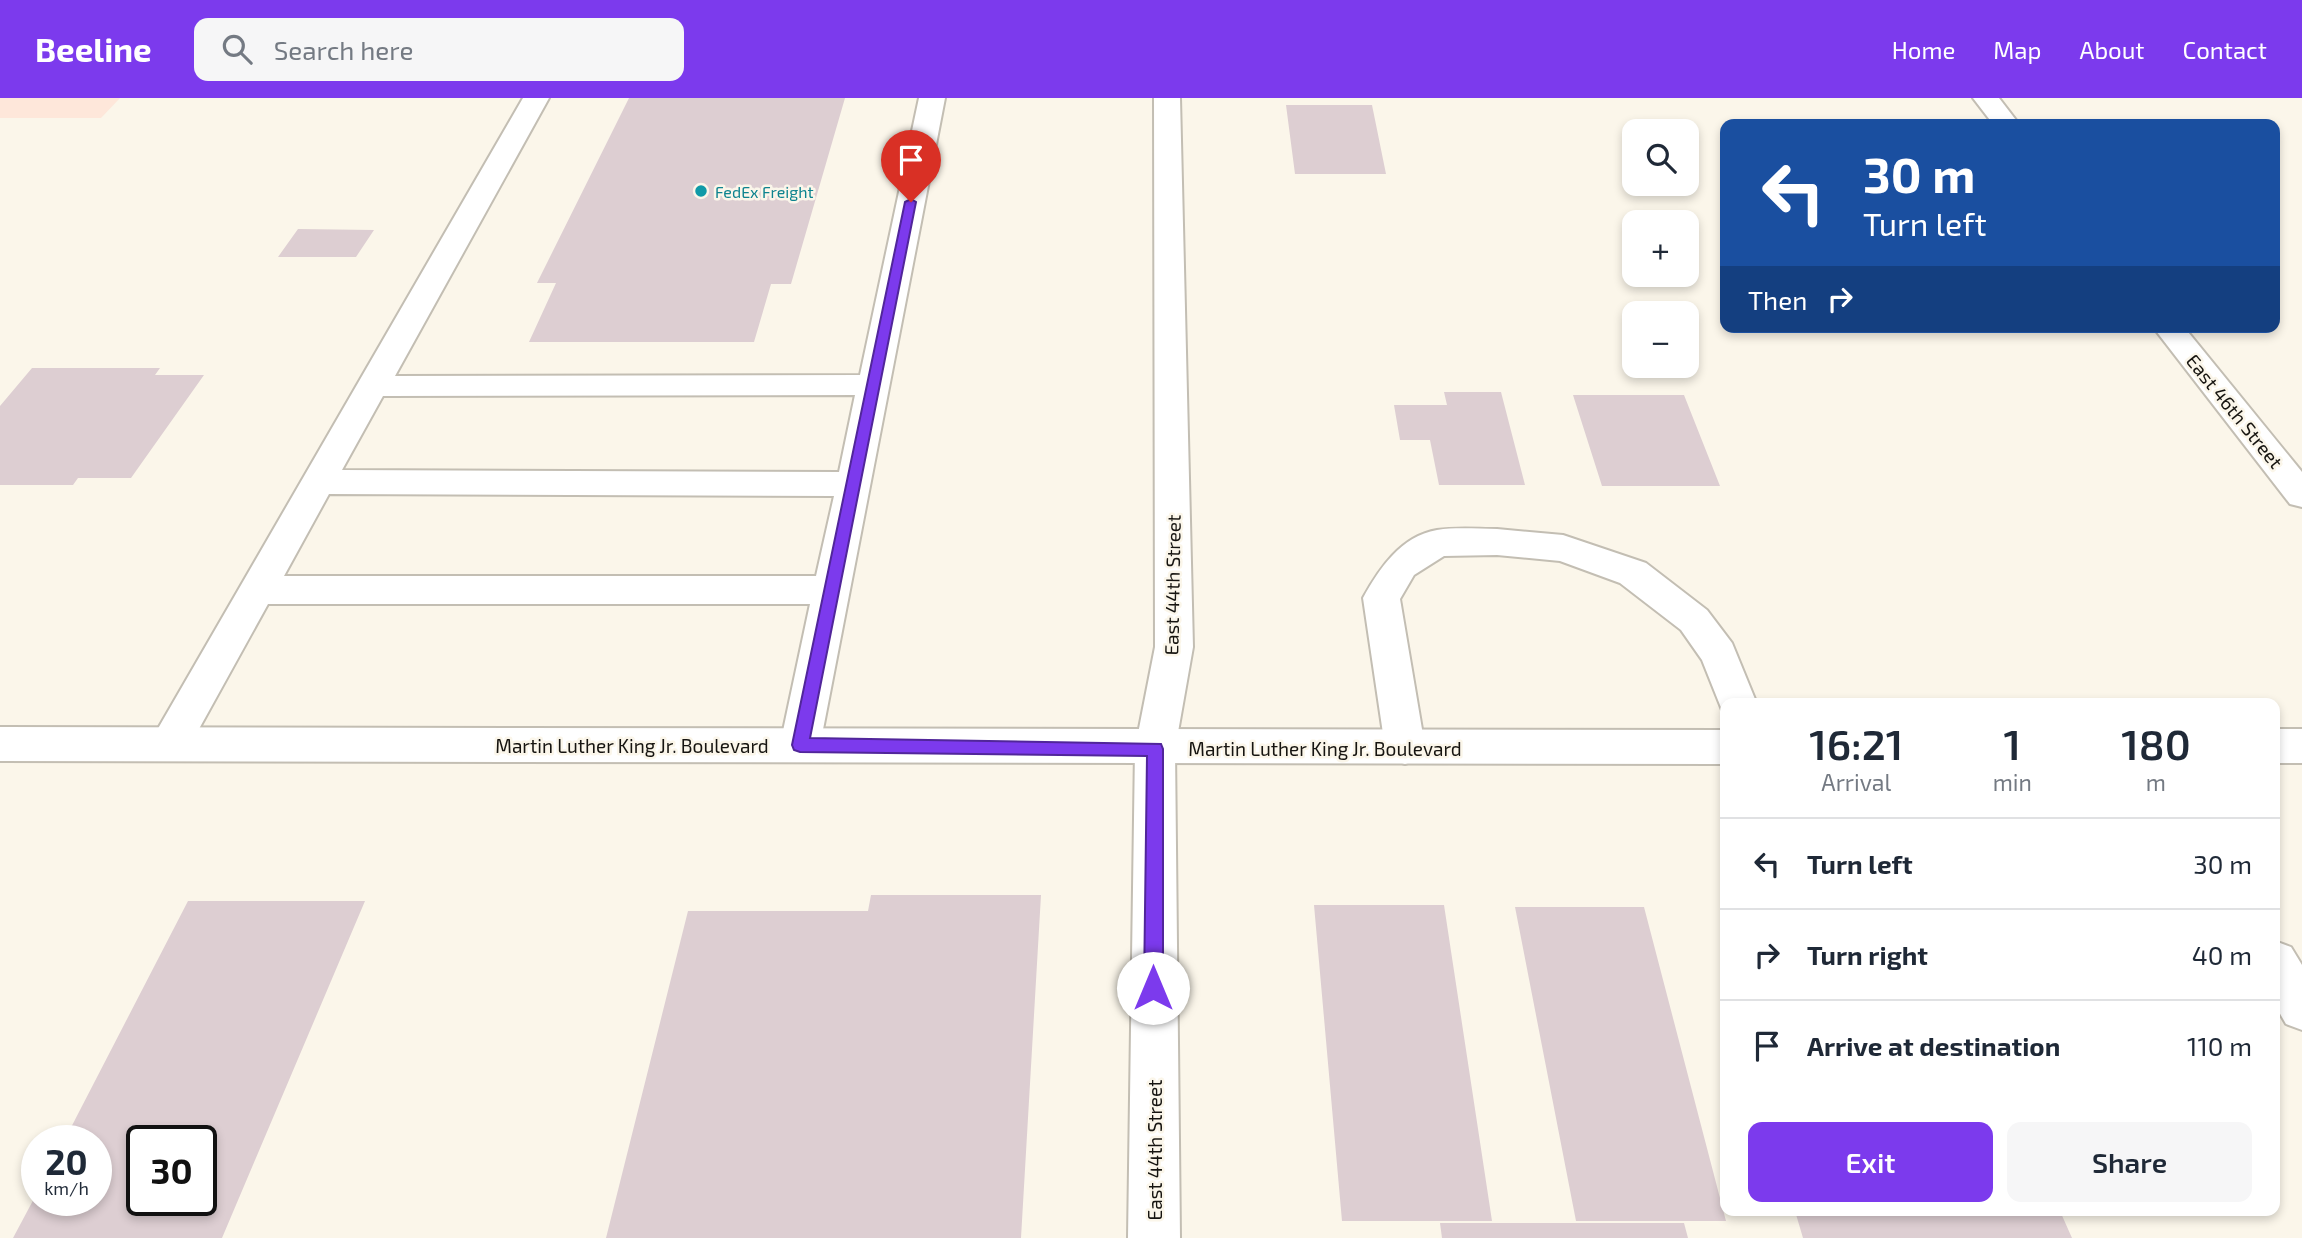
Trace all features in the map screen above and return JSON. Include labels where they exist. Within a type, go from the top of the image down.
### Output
[{"type":"street","points":[[170,744],[536,98]]},
{"type":"street","points":[[800,745],[932,98]]},
{"type":"street","name":"East 44th Street","points":[[1154,1238],[1155,749],[1174,647],[1167,98]]},
{"type":"street","points":[[1986,98],[2003,119]]},
{"type":"street","name":"East 46th Street","points":[[2173,333],[2302,495]]},
{"type":"street","points":[[373,386],[873,385]]},
{"type":"street","points":[[318,482],[853,484]]},
{"type":"street","points":[[1405,747],[1381,598],[1401,566],[1437,543],[1497,542],[1563,548],[1633,573],[1694,620],[1719,654],[1736,698]]},
{"type":"street","points":[[257,590],[831,590]]},
{"type":"street","name":"Martin Luther King Jr. Boulevard","points":[[0,744],[800,745],[1155,749],[1720,747]]},
{"type":"street","points":[[2280,746],[2302,746]]},
{"type":"street","points":[[2280,971],[2302,1008]]},
{"type":"shaded area","points":[[0,98],[120,98],[101,118],[0,118]]},
{"type":"building","name":"FedEx Freight","points":[[629,98],[845,98],[791,284],[771,284],[754,342],[529,342],[556,283],[537,283]]},
{"type":"building","points":[[1286,105],[1372,105],[1386,174],[1295,174]]},
{"type":"building","points":[[298,229],[374,230],[356,257],[278,257]]},
{"type":"building","points":[[32,368],[160,368],[155,375],[204,375],[131,478],[78,478],[73,485],[0,485],[0,406]]},
{"type":"building","points":[[1444,392],[1501,392],[1525,485],[1439,485],[1430,440],[1400,440],[1394,405],[1447,405]]},
{"type":"building","points":[[1573,395],[1684,395],[1720,486],[1602,486]]},
{"type":"building","points":[[871,895],[1041,895],[1021,1238],[606,1238],[688,911],[868,911]]},
{"type":"building","points":[[188,901],[365,901],[222,1238],[13,1238],[25,1216],[112,1216],[112,1125],[72,1125]]},
{"type":"building","points":[[1314,905],[1444,905],[1492,1221],[1342,1221]]},
{"type":"building","points":[[1515,907],[1644,907],[1720,1198],[1720,1216],[1725,1216],[1726,1221],[1576,1221]]},
{"type":"building","points":[[1796,1216],[2062,1216],[2072,1238],[1803,1238]]},
{"type":"building","points":[[1440,1223],[1684,1223],[1688,1238],[1442,1238]]},
{"type":"place","name":"FedEx Freight","points":[[701,191]]},
{"type":"route","points":[[911,202],[800,745],[1155,749],[1153,988]]}]
